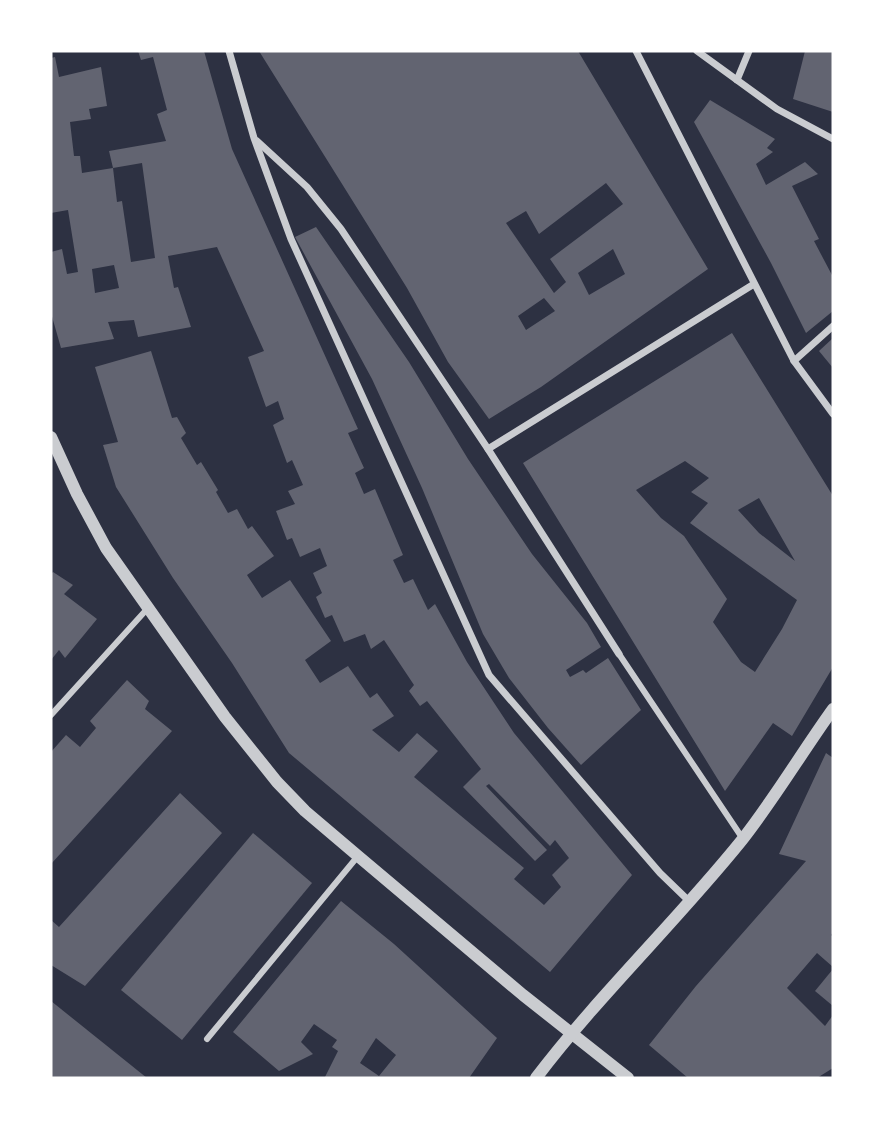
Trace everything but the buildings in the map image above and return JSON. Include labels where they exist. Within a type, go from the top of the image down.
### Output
[{"type":"street","points":[[229,51],[254,138],[292,239],[489,675],[660,873],[690,902]]},
{"type":"street","points":[[636,51],[794,361],[833,414]]},
{"type":"street","points":[[698,51],[777,110],[833,139]]},
{"type":"street","points":[[737,80],[749,51]]},
{"type":"street","points":[[254,138],[307,187],[341,229],[743,839]]},
{"type":"street","points":[[488,449],[754,284]]},
{"type":"street","points":[[794,361],[833,326]]},
{"type":"street","points":[[51,437],[106,548],[249,749],[305,811],[628,1078]]},
{"type":"street","points":[[51,715],[148,608]]},
{"type":"street","points":[[536,1078],[743,839],[832,714]]},
{"type":"street","points":[[207,1038],[358,856]]}]
